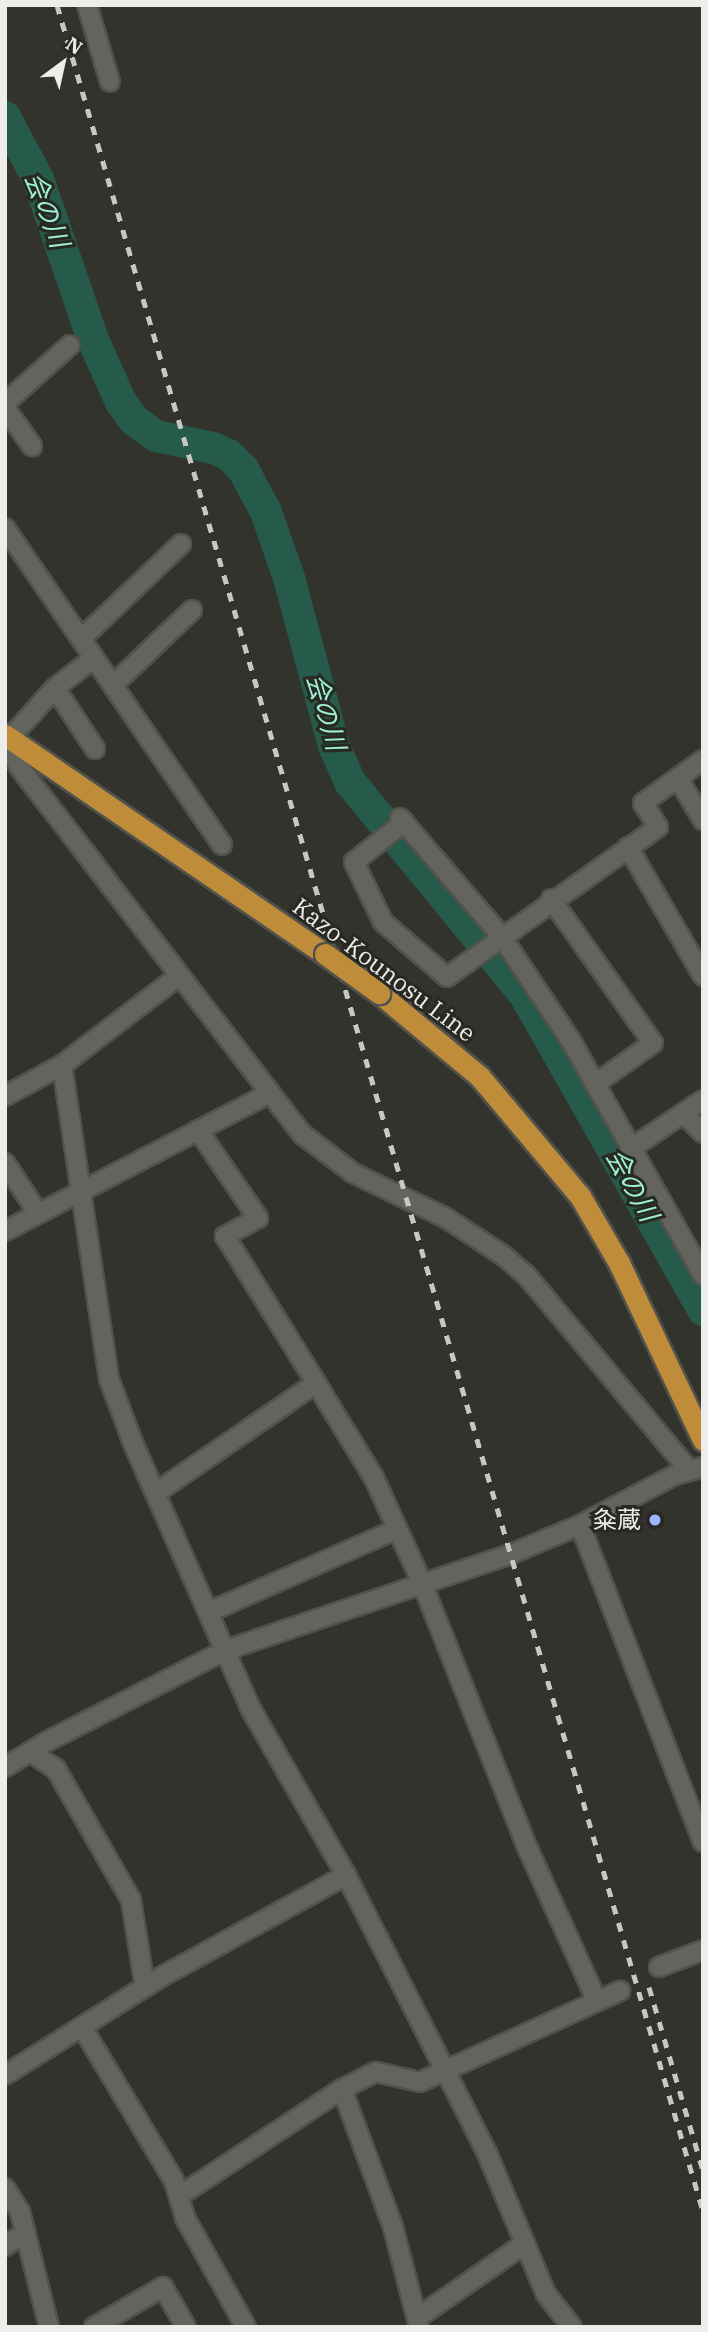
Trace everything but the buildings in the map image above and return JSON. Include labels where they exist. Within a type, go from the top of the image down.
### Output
[{"type":"main road","name":"Kazo-Kounosu Line","points":[[8,737],[325,954],[379,993],[480,1077],[580,1196],[620,1263],[703,1440]]},
{"type":"street","points":[[87,5],[110,82]]},
{"type":"street","points":[[32,446],[5,405],[70,345]]},
{"type":"street","points":[[5,528],[222,845]]},
{"type":"street","points":[[81,639],[181,544]]},
{"type":"street","points":[[113,685],[192,610]]},
{"type":"street","points":[[5,1767],[226,1650],[580,1525],[695,1468],[526,1275],[483,1240],[446,1218],[379,1188],[317,1148],[268,1094],[20,768],[10,750],[8,737],[55,688],[94,658]]},
{"type":"street","points":[[55,688],[95,749]]},
{"type":"street","points":[[703,760],[679,780],[643,803],[657,827],[551,899],[498,939],[447,977],[383,922],[354,862],[401,822],[498,939],[595,1084],[703,1275]]},
{"type":"street","points":[[679,780],[703,820]]},
{"type":"street","points":[[628,846],[701,968]]},
{"type":"street","points":[[551,899],[653,1043],[595,1084]]},
{"type":"street","points":[[5,1096],[62,1065],[179,976]]},
{"type":"street","points":[[62,1065],[109,1379],[251,1711],[346,1875],[487,2153],[523,2245],[546,2294],[572,2327]]},
{"type":"street","points":[[5,1231],[268,1094]]},
{"type":"street","points":[[630,1149],[703,1100]]},
{"type":"street","points":[[683,1113],[703,1133]]},
{"type":"street","points":[[198,1130],[258,1218],[225,1236],[374,1478],[422,1583],[528,1849],[597,2001]]},
{"type":"street","points":[[5,1163],[37,1213]]},
{"type":"street","points":[[157,1492],[316,1383]]},
{"type":"street","points":[[580,1525],[703,1842]]},
{"type":"street","points":[[209,1612],[397,1528]]},
{"type":"street","points":[[30,1752],[56,1769],[131,1900],[145,1987]]},
{"type":"street","points":[[5,2075],[145,1987],[346,1875]]},
{"type":"street","points":[[659,1967],[703,1950]]},
{"type":"street","points":[[178,2196],[342,2088],[376,2072],[420,2082],[620,1991]]},
{"type":"street","points":[[82,2026],[174,2181],[185,2218],[246,2327]]},
{"type":"street","points":[[342,2088],[393,2227],[418,2322],[523,2245]]},
{"type":"street","points":[[5,2188],[20,2212],[49,2327]]},
{"type":"street","points":[[5,2246],[26,2232]]},
{"type":"street","points":[[94,2327],[163,2287],[186,2327]]},
{"type":"waterway","name":"会の川","points":[[5,117],[38,179],[93,340],[121,402],[134,420],[156,436],[213,448],[229,455],[243,469],[266,512],[289,578],[334,746],[350,782],[525,995],[703,1310]]},
{"type":"railway","points":[[57,5],[703,2211]]},
{"type":"railway","points":[[649,1987],[703,2171]]},
{"type":"place","name":"粂蔵","points":[[655,1520]]}]
